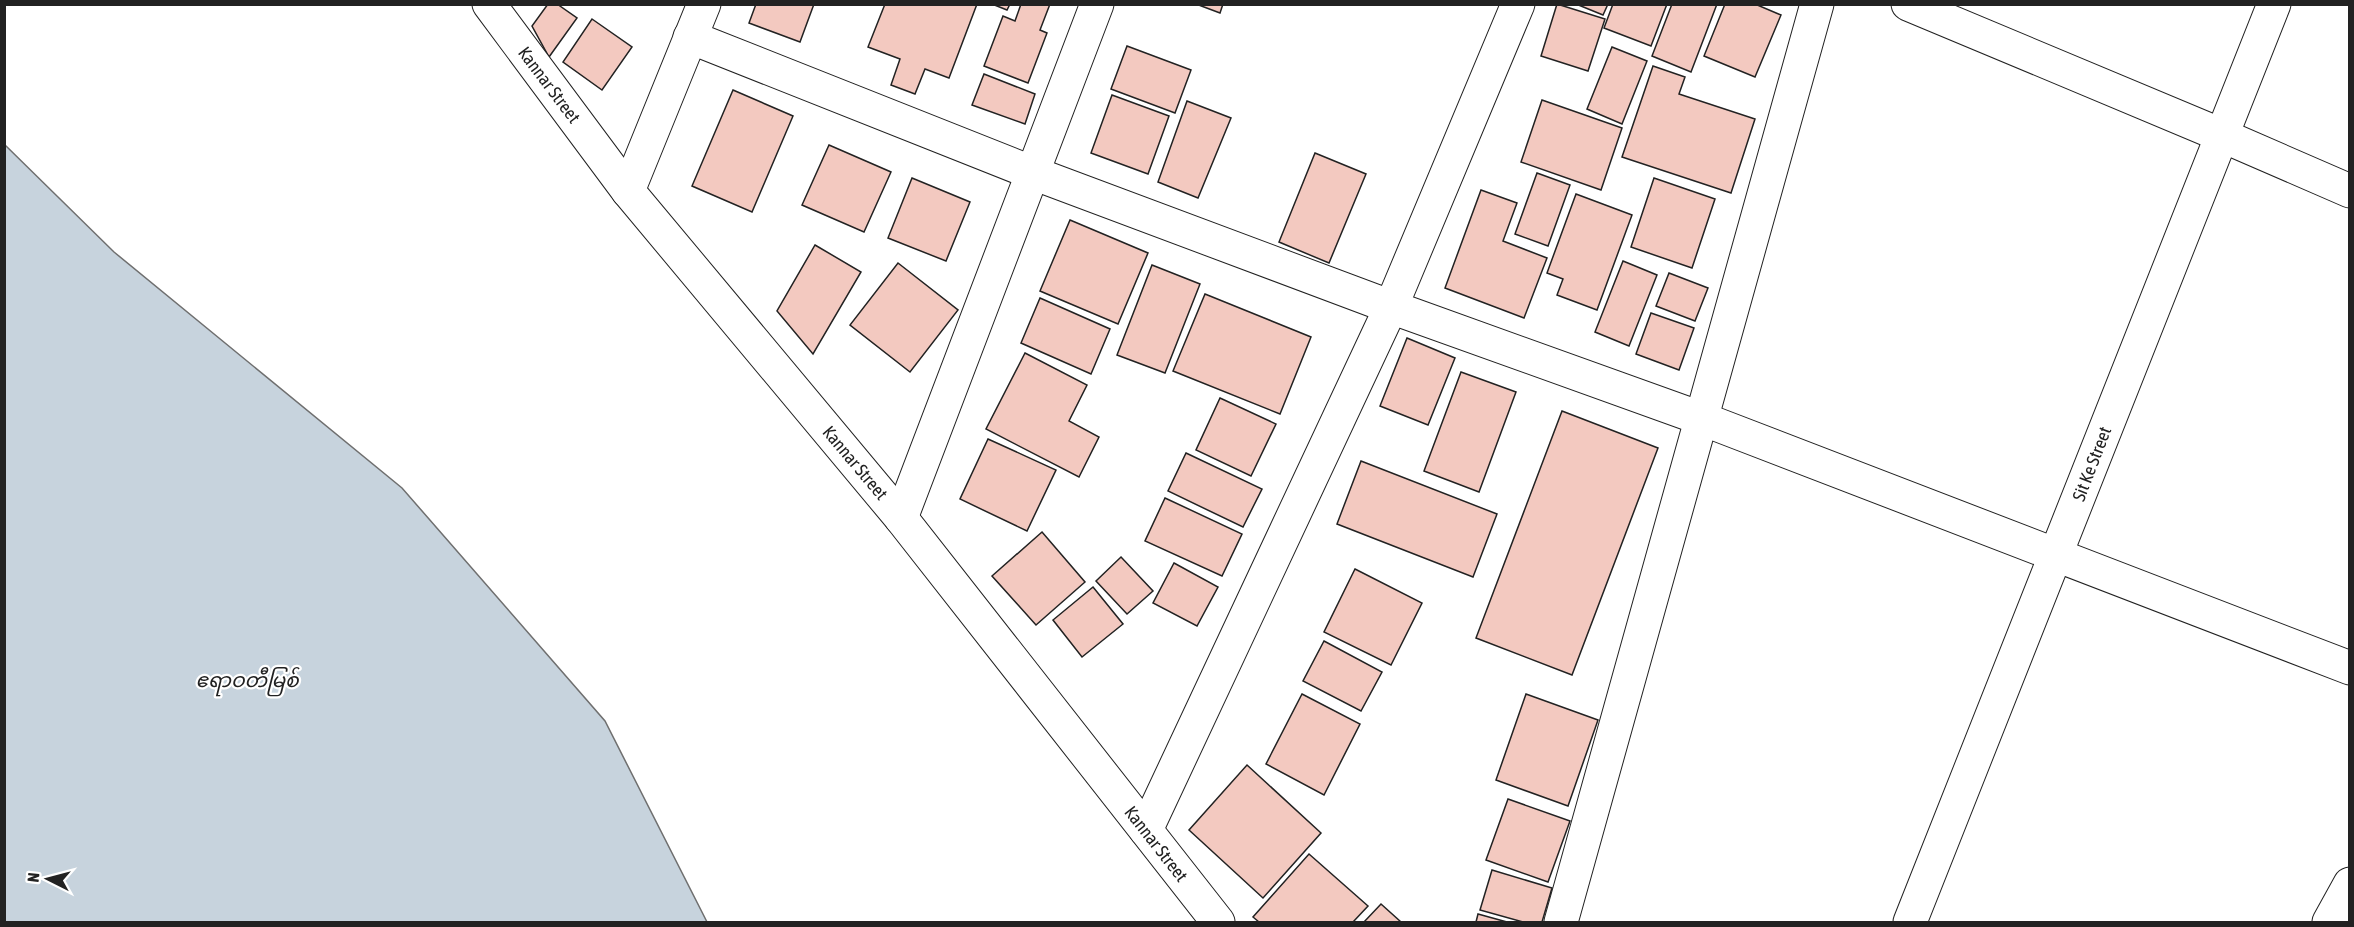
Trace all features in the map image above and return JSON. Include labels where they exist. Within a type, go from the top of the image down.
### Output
[{"type":"street","name":"Kannar Street","points":[[489,4],[628,191],[901,518],[1218,922]]},
{"type":"street","points":[[628,191],[704,4]]},
{"type":"street","points":[[901,518],[1097,4]]},
{"type":"street","points":[[1146,830],[1391,307],[1518,4]]},
{"type":"street","points":[[1561,922],[1817,4]]},
{"type":"street","points":[[1908,4],[2349,191]]},
{"type":"street","name":"Sit Ke Street","points":[[1910,922],[2274,4]]},
{"type":"street","points":[[690,37],[1033,172],[1391,307],[1700,418],[2349,668]]},
{"type":"street","points":[[2329,922],[2349,884]]},
{"type":"water","name":"ဧရာဝတီမြစ်","points":[[4,144],[114,252],[402,488],[605,721],[707,922],[5,922]]},
{"type":"building","points":[[548,4],[557,4],[577,18],[549,57],[532,26]]},
{"type":"building","points":[[756,4],[814,4],[800,42],[749,23]]},
{"type":"building","points":[[885,4],[977,4],[949,78],[925,69],[915,94],[891,85],[900,59],[868,47]]},
{"type":"building","points":[[992,4],[1010,4],[1007,10]]},
{"type":"building","points":[[1021,4],[1050,4],[1040,30],[1047,33],[1028,83],[984,66],[1003,16],[1015,21]]},
{"type":"building","points":[[1196,4],[1223,4],[1220,13]]},
{"type":"building","points":[[1557,4],[1605,19],[1588,71],[1541,56]]},
{"type":"building","points":[[1576,4],[1608,4],[1603,15]]},
{"type":"building","points":[[1613,4],[1667,4],[1651,46],[1604,28]]},
{"type":"building","points":[[1672,4],[1717,4],[1691,72],[1652,56]]},
{"type":"building","points":[[1725,4],[1755,4],[1781,15],[1755,77],[1704,56]]},
{"type":"building","points":[[592,19],[632,47],[602,90],[563,62]]},
{"type":"building","points":[[1127,46],[1191,70],[1175,113],[1111,89]]},
{"type":"building","points":[[1612,47],[1647,61],[1622,124],[1587,109]]},
{"type":"building","points":[[1653,66],[1685,77],[1679,94],[1755,119],[1731,193],[1622,157]]},
{"type":"building","points":[[984,74],[1035,94],[1025,124],[972,105]]},
{"type":"building","points":[[733,90],[793,116],[752,212],[692,186]]},
{"type":"building","points":[[1112,95],[1169,116],[1148,174],[1091,153]]},
{"type":"building","points":[[1542,100],[1622,128],[1601,190],[1521,162]]},
{"type":"building","points":[[1187,101],[1231,118],[1198,198],[1158,182]]},
{"type":"building","points":[[829,145],[891,172],[864,232],[802,205]]},
{"type":"building","points":[[1315,153],[1366,174],[1329,263],[1279,242]]},
{"type":"building","points":[[1537,173],[1570,185],[1548,246],[1515,234]]},
{"type":"building","points":[[912,178],[970,202],[946,261],[888,238]]},
{"type":"building","points":[[1654,178],[1715,199],[1692,268],[1631,247]]},
{"type":"building","points":[[1481,190],[1517,203],[1503,241],[1547,258],[1524,318],[1445,288]]},
{"type":"building","points":[[1576,194],[1632,215],[1597,310],[1557,295],[1563,279],[1547,273]]},
{"type":"building","points":[[1070,220],[1148,253],[1118,324],[1040,291]]},
{"type":"building","points":[[815,245],[861,272],[813,354],[777,311]]},
{"type":"building","points":[[1623,261],[1657,275],[1629,346],[1595,332]]},
{"type":"building","points":[[898,263],[958,310],[910,372],[850,325]]},
{"type":"building","points":[[1152,265],[1200,284],[1165,373],[1117,355]]},
{"type":"building","points":[[1669,273],[1708,288],[1695,321],[1656,306]]},
{"type":"building","points":[[1205,294],[1311,337],[1280,414],[1173,371]]},
{"type":"building","points":[[1040,298],[1110,329],[1091,374],[1021,343]]},
{"type":"building","points":[[1651,313],[1694,328],[1679,370],[1636,354]]},
{"type":"building","points":[[1407,338],[1455,358],[1428,425],[1380,406]]},
{"type":"building","points":[[1025,353],[1087,385],[1069,421],[1099,437],[1079,477],[986,429]]},
{"type":"building","points":[[1461,372],[1516,392],[1479,492],[1424,471]]},
{"type":"building","points":[[1220,398],[1276,424],[1251,476],[1196,450]]},
{"type":"building","points":[[1562,411],[1658,448],[1572,675],[1476,638]]},
{"type":"building","points":[[988,439],[1056,470],[1027,531],[960,499]]},
{"type":"building","points":[[1186,453],[1262,489],[1243,527],[1168,491]]},
{"type":"building","points":[[1361,461],[1497,514],[1473,577],[1337,524]]},
{"type":"building","points":[[1165,498],[1242,534],[1222,576],[1145,541]]},
{"type":"building","points":[[1042,532],[1085,582],[1036,625],[992,576]]},
{"type":"building","points":[[1121,557],[1153,591],[1127,614],[1096,581]]},
{"type":"building","points":[[1174,563],[1218,587],[1197,626],[1153,603]]},
{"type":"building","points":[[1355,569],[1422,603],[1391,665],[1324,632]]},
{"type":"building","points":[[1093,587],[1123,624],[1082,657],[1053,620]]},
{"type":"building","points":[[1324,641],[1382,672],[1361,711],[1303,681]]},
{"type":"building","points":[[1302,694],[1360,724],[1324,795],[1266,764]]},
{"type":"building","points":[[1526,694],[1598,720],[1568,806],[1496,780]]},
{"type":"building","points":[[1247,765],[1321,833],[1263,898],[1189,830]]},
{"type":"building","points":[[1508,799],[1570,821],[1548,882],[1486,860]]},
{"type":"building","points":[[1309,854],[1368,906],[1353,922],[1259,922],[1253,917]]},
{"type":"building","points":[[1492,870],[1552,888],[1542,922],[1523,922],[1480,910]]},
{"type":"building","points":[[1381,904],[1401,922],[1364,922]]},
{"type":"building","points":[[1478,914],[1507,922],[1476,922]]}]
